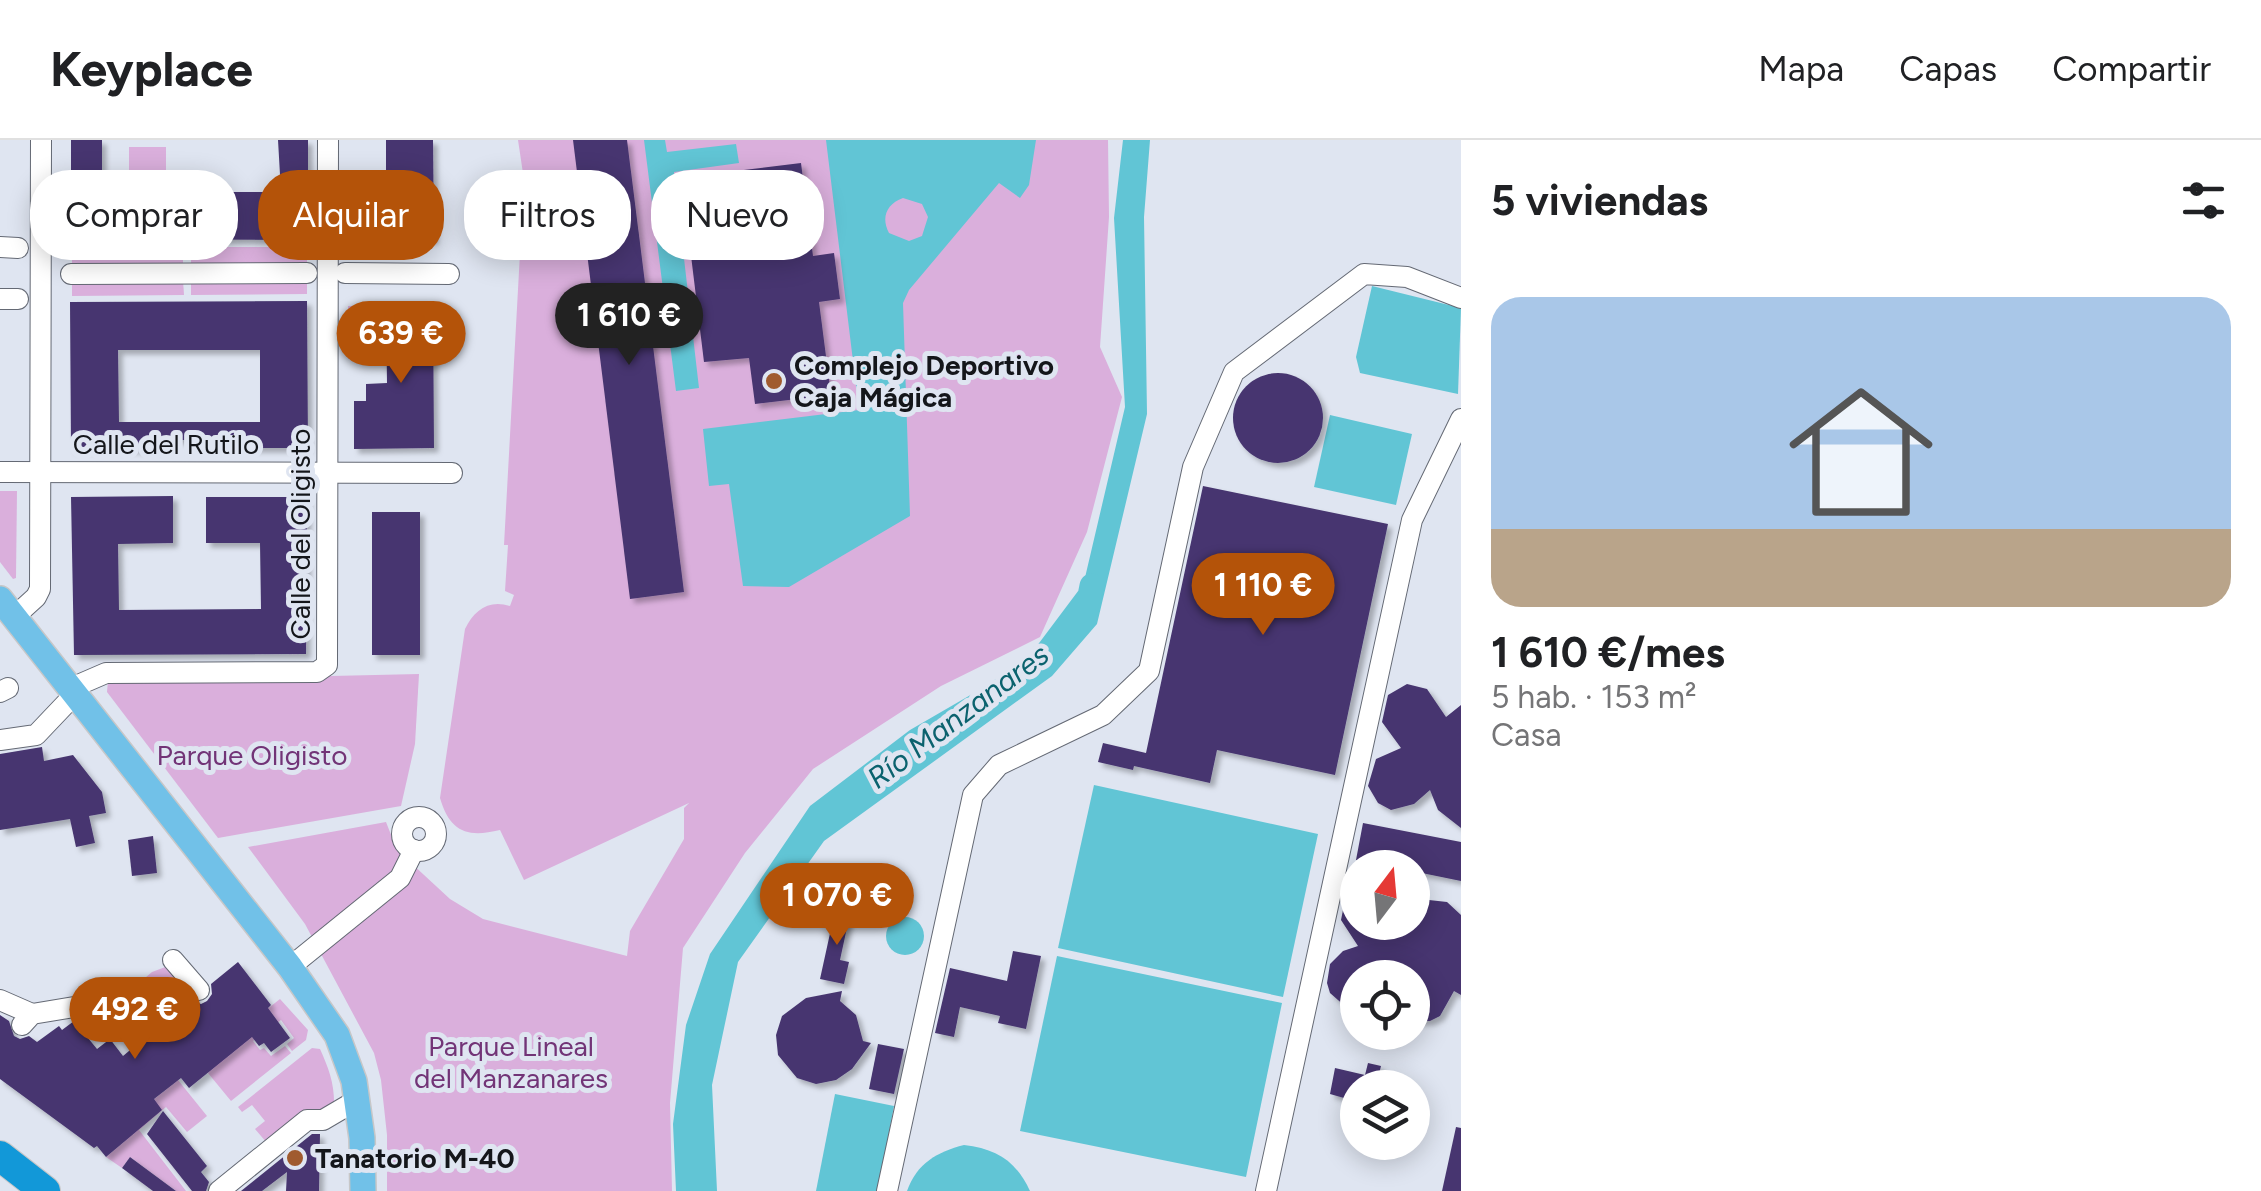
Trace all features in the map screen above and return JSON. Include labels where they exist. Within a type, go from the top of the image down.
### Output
[{"type":"highway","points":[[0,1156],[45,1191]]},
{"type":"highway","points":[[0,1180],[12,1191]]},
{"type":"main road","points":[[7,608],[290,967],[336,1036],[354,1080],[363,1191]]},
{"type":"street","points":[[7,608],[36,598],[40,589],[41,140]]},
{"type":"street","name":"Calle del Oligisto","points":[[72,692],[106,673],[317,672],[326,664],[328,140]]},
{"type":"street","points":[[345,273],[449,274]]},
{"type":"street","points":[[71,274],[307,274]]},
{"type":"street","points":[[887,1191],[973,794],[998,766],[1103,715],[1149,671],[1192,467],[1234,372],[1364,274],[1407,277],[1461,298]]},
{"type":"street","points":[[1266,1191],[1412,520],[1461,419]]},
{"type":"street","name":"Calle del Rutilo","points":[[0,472],[452,473]]},
{"type":"street","points":[[0,740],[36,735],[72,692]]},
{"type":"street","points":[[290,967],[400,878],[414,850]]},
{"type":"street","points":[[173,960],[198,990]]},
{"type":"street","points":[[0,1000],[27,1020],[110,1001]]},
{"type":"street","points":[[219,1191],[307,1120],[323,1120],[357,1100]]},
{"type":"green space","name":"Complejo Deportivo Caja Mágica","points":[[518,140],[1108,140],[1109,217],[1100,347],[1122,397],[1087,532],[1040,637],[941,686],[813,769],[745,853],[683,948],[670,1103],[672,1191],[387,1191],[387,1135],[374,1053],[305,924],[248,847],[386,822],[397,850],[450,899],[483,919],[627,956],[630,931],[684,839],[684,808],[689,803],[524,880],[500,830],[461,830],[449,818],[440,798],[465,629],[483,608],[495,604],[510,606],[514,595],[505,591],[508,545],[504,545],[520,260],[631,260],[631,170],[522,170]]},
{"type":"green space","points":[[129,147],[166,147],[166,170],[129,170]]},
{"type":"green space","points":[[238,247],[258,247],[258,260],[307,260],[307,265],[191,266],[191,260],[238,260]]},
{"type":"green space","points":[[72,260],[183,260],[183,266],[72,267]]},
{"type":"green space","points":[[191,279],[307,279],[307,294],[191,295]]},
{"type":"green space","points":[[72,280],[183,280],[184,295],[72,296]]},
{"type":"green space","points":[[348,306],[381,306],[381,359],[348,359]]},
{"type":"green space","points":[[0,491],[17,491],[13,579],[0,562]]},
{"type":"green space","name":"Parque Oligisto","points":[[419,674],[415,744],[401,806],[218,838],[107,692],[108,681]]},
{"type":"green space","points":[[168,966],[196,994],[133,1046],[113,1022],[109,1025],[105,1012],[152,972]]},
{"type":"green space","points":[[280,999],[308,1030],[306,1040],[292,1051],[287,1044],[294,1038],[281,1020],[253,1041],[271,1056],[285,1046],[291,1053],[231,1101],[208,1073],[238,1032]]},
{"type":"green space","points":[[312,1048],[320,1049],[326,1063],[334,1108],[267,1143],[255,1129],[265,1121],[252,1105],[242,1112],[238,1107]]},
{"type":"green space","points":[[178,1080],[207,1116],[187,1132],[166,1107],[139,1130],[186,1191],[176,1191],[130,1157],[122,1168],[106,1157],[127,1139],[118,1128]]},
{"type":"water","points":[[644,140],[665,140],[667,152],[736,144],[739,163],[651,170],[651,195]]},
{"type":"water","points":[[826,140],[1036,140],[1029,185],[1020,198],[999,183],[909,290],[903,303],[910,516],[789,587],[743,586],[729,484],[709,486],[703,429],[859,410]],"holes":[[[903,198],[922,204],[928,217],[922,236],[909,241],[889,233],[885,217],[893,204]]]},
{"type":"water","points":[[1123,140],[1150,140],[1144,217],[1147,414],[1097,624],[1052,676],[824,841],[738,962],[712,1085],[717,1191],[676,1191],[673,1124],[686,1025],[710,954],[810,806],[910,730],[986,686],[1066,628],[1076,616],[1125,407],[1114,218]]},
{"type":"water","points":[[659,260],[684,260],[699,388],[676,391]]},
{"type":"water","points":[[1372,286],[1461,308],[1458,394],[1360,373],[1356,357]]},
{"type":"water","points":[[1330,415],[1412,434],[1396,505],[1314,487]]},
{"type":"water","points":[[1094,785],[1318,834],[1283,997],[1058,948]]},
{"type":"water","points":[[905,917],[918,923],[924,936],[918,949],[905,955],[892,949],[886,936],[892,923]]},
{"type":"water","points":[[1057,956],[1282,1003],[1246,1177],[1020,1131]]},
{"type":"water","points":[[835,1094],[894,1106],[878,1191],[816,1191]]},
{"type":"water","points":[[964,1145],[1004,1158],[1030,1191],[907,1191],[916,1173],[929,1160]]},
{"type":"building","points":[[71,140],[102,140],[102,170],[71,170]]},
{"type":"building","points":[[278,140],[308,140],[308,170],[280,170]]},
{"type":"building","points":[[386,140],[433,140],[433,170],[386,170]]},
{"type":"building","points":[[573,140],[627,140],[631,170],[577,170]]},
{"type":"building","points":[[801,163],[802,170],[743,170]]},
{"type":"building","points":[[631,172],[684,592],[630,599],[588,260],[631,260]]},
{"type":"building","points":[[238,192],[258,192],[258,240],[238,240]]},
{"type":"building","points":[[834,253],[840,299],[819,302],[831,395],[755,404],[749,358],[704,362],[692,260],[824,260],[824,254]]},
{"type":"building","points":[[307,301],[308,448],[210,448],[209,440],[169,440],[169,449],[71,449],[70,302]],"holes":[[[118,350],[260,350],[260,422],[119,422]]]},
{"type":"building","points":[[386,305],[433,305],[434,448],[354,449],[354,401],[366,401],[366,384],[387,383]]},
{"type":"building","points":[[1278,373],[1295,376],[1310,386],[1320,401],[1320,435],[1310,450],[1295,460],[1278,463],[1261,460],[1246,450],[1236,435],[1233,418],[1236,401],[1246,386],[1261,376]]},
{"type":"building","points":[[1203,486],[1388,524],[1335,775],[1217,750],[1210,783],[1098,762],[1103,743],[1146,753]]},
{"type":"building","points":[[173,496],[173,543],[118,544],[119,610],[261,609],[260,543],[206,543],[206,497],[307,497],[306,654],[74,655],[71,497]]},
{"type":"building","points":[[372,512],[420,512],[420,655],[372,655]]},
{"type":"building","points":[[1407,684],[1427,689],[1446,717],[1461,705],[1461,828],[1438,810],[1430,790],[1414,804],[1391,810],[1378,803],[1368,786],[1376,759],[1401,748],[1382,722],[1388,695]]},
{"type":"building","points":[[42,747],[44,761],[73,755],[102,792],[106,813],[89,816],[95,843],[76,847],[70,819],[0,830],[0,754]]},
{"type":"building","points":[[1363,823],[1461,842],[1461,881],[1430,875],[1430,850],[1358,850]]},
{"type":"building","points":[[153,836],[157,873],[132,876],[128,840]]},
{"type":"building","points":[[1430,900],[1447,902],[1461,915],[1461,995],[1454,991],[1440,1016],[1430,1021],[1430,960],[1340,960],[1340,1002],[1330,993],[1327,983],[1330,964],[1343,951],[1358,946],[1354,940],[1430,940]]},
{"type":"building","points":[[836,906],[851,909],[840,960],[849,962],[844,984],[820,979]]},
{"type":"building","points":[[1013,951],[1041,956],[1026,1029],[998,1023],[1000,1016],[960,1007],[954,1037],[935,1033],[950,968],[1007,981]]},
{"type":"building","points":[[238,962],[290,1038],[271,1052],[252,1037],[189,1088],[181,1078],[154,1099],[162,1110],[106,1157],[97,1146],[94,1148],[0,1079],[0,1015],[9,1021],[14,1036],[29,1036],[37,1042],[59,1026],[62,1030],[74,1021],[97,1049],[110,1039],[123,1056],[190,1000],[201,1004],[207,1001],[212,994],[211,984]]},
{"type":"building","points":[[842,991],[840,1001],[856,1015],[863,1041],[871,1043],[852,1069],[836,1080],[816,1084],[797,1078],[778,1055],[776,1035],[782,1016],[806,998]]},
{"type":"building","points":[[878,1044],[904,1049],[894,1094],[869,1089]]},
{"type":"building","points":[[1368,1063],[1381,1066],[1380,1070],[1366,1070]]},
{"type":"building","points":[[1335,1068],[1344,1070],[1340,1070],[1340,1097],[1330,1094]]},
{"type":"building","points":[[163,1111],[207,1166],[201,1172],[209,1182],[206,1191],[192,1191],[147,1134]]},
{"type":"building","points":[[1456,1127],[1461,1128],[1461,1191],[1442,1191]]},
{"type":"building","name":"Tanatorio M-40","points":[[312,1134],[320,1134],[319,1191],[286,1191],[287,1172],[262,1191],[241,1191]]},
{"type":"building","points":[[130,1157],[176,1191],[153,1191],[122,1168]]},
{"type":"waterway","name":"Río Manzanares","points":[[1045,656],[1090,596],[1092,586]]},
{"type":"place","name":"Complejo Deportivo Caja Mágica","points":[[774,381]]},
{"type":"place","name":"Tanatorio M-40","points":[[295,1158]]},
{"type":"park label","name":"Parque Lineal del Manzanares","points":[[511,1062]]}]
